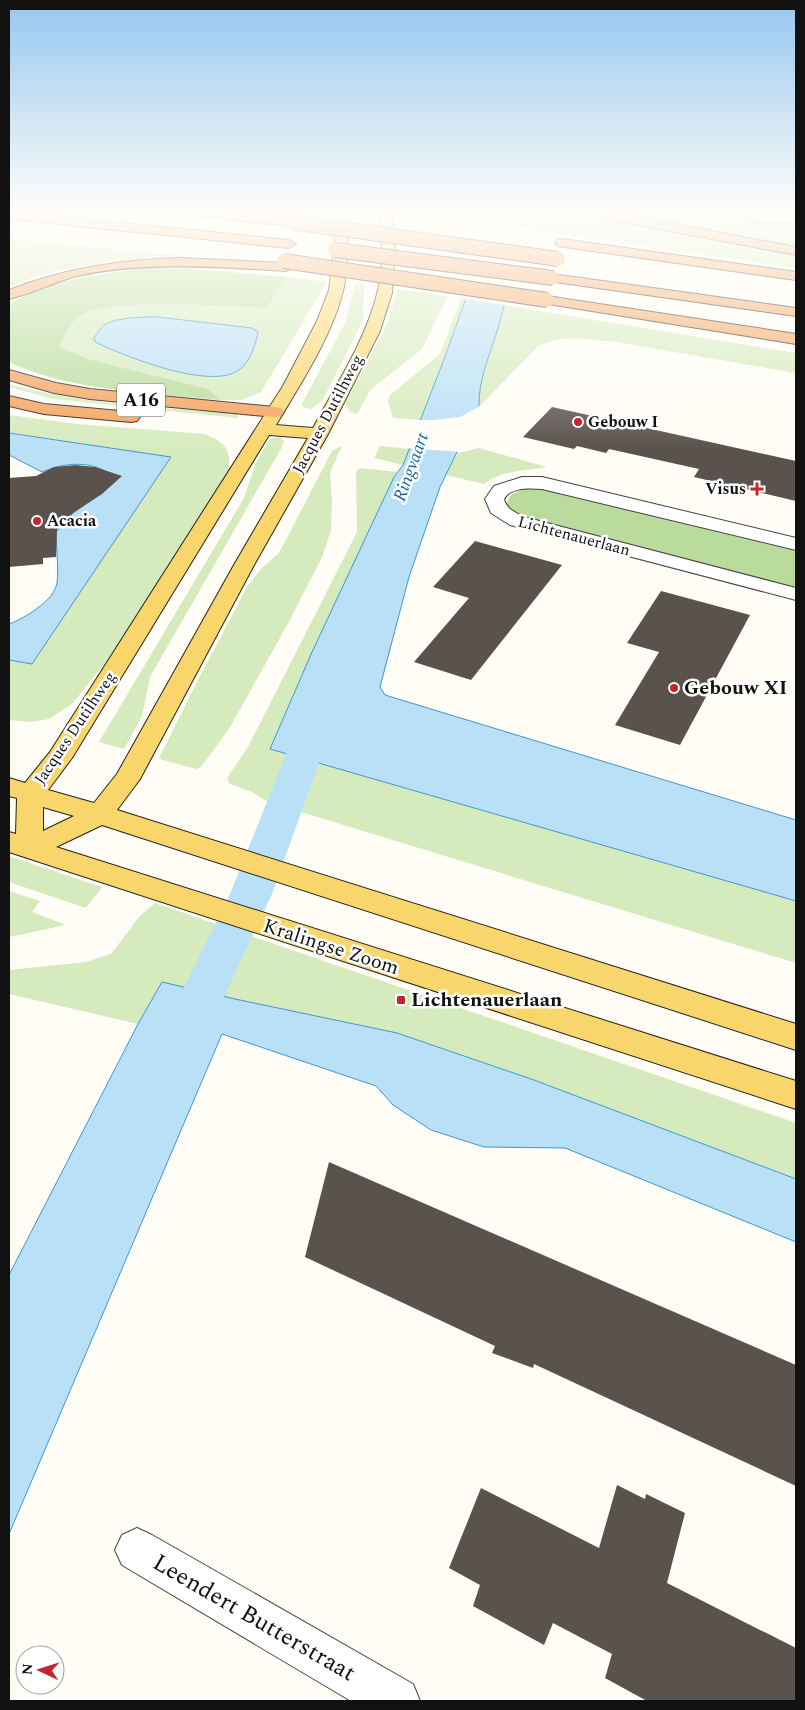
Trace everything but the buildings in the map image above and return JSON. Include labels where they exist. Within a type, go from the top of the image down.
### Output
[{"type":"highway","points":[[480,290],[796,339]]},
{"type":"highway","points":[[637,290],[796,312]]},
{"type":"highway","name":"A16","points":[[9,375],[45,386],[90,394],[275,412]]},
{"type":"highway","name":"A16","points":[[9,401],[44,409],[150,419]]},
{"type":"highway","points":[[243,427],[263,429]]},
{"type":"main road","name":"Jacques Dutilhweg","points":[[336,290],[332,305],[309,352],[275,412],[92,706],[59,758],[20,791],[19,846],[99,815],[127,779],[239,573],[322,427],[372,331],[382,305],[385,290]]},
{"type":"main road","points":[[275,412],[322,427]]},
{"type":"main road","points":[[263,429],[322,427]]},
{"type":"main road","points":[[20,791],[796,1037]]},
{"type":"main road","name":"Kralingse Zoom","points":[[19,846],[796,1095]]},
{"type":"street","name":"Lichtenauerlaan","points":[[796,544],[542,483],[511,485],[498,493],[494,499],[494,505],[498,512],[517,521],[796,594]]},
{"type":"street","name":"Leendert Butterstraat","points":[[137,1550],[396,1701]]},
{"type":"green space","points":[[35,290],[279,290],[267,308],[168,304],[112,307],[91,311],[74,321],[58,347],[89,359],[208,389],[220,400],[140,393],[85,385],[33,372],[9,362],[9,304]]},
{"type":"green space","points":[[279,290],[322,290],[261,392],[241,400],[220,400],[208,389],[89,359],[58,347],[76,318],[90,311],[138,304],[267,308]],"holes":[[[158,317],[252,328],[258,332],[246,363],[226,376],[191,375],[108,323]]]},
{"type":"green space","points":[[353,290],[364,290],[363,320],[322,401],[311,409],[303,407],[305,398],[345,323]]},
{"type":"green space","points":[[397,290],[447,296],[422,349],[370,390],[357,414],[350,412],[345,403],[389,321]]},
{"type":"green space","points":[[461,298],[467,299],[421,420],[393,418],[388,402],[390,395],[440,354]]},
{"type":"green space","points":[[503,305],[796,353],[796,373],[616,342],[574,338],[555,340],[538,346],[479,407],[479,394],[484,369]]},
{"type":"green space","points":[[9,384],[65,397],[94,401],[238,414],[237,418],[54,399],[9,387]]},
{"type":"green space","points":[[9,415],[77,424],[205,434],[220,442],[229,455],[229,477],[129,633],[72,704],[49,719],[32,722],[9,720],[9,660],[32,664],[171,457],[9,433]]},
{"type":"green space","points":[[279,437],[284,441],[282,447],[150,677],[142,716],[124,749],[99,742],[244,498],[255,465],[269,439]]},
{"type":"green space","points":[[341,446],[330,472],[332,500],[331,531],[322,557],[291,618],[229,729],[201,767],[196,769],[159,758],[247,587],[261,569],[279,553],[332,451]]},
{"type":"green space","points":[[380,446],[410,449],[403,465],[374,458]]},
{"type":"green space","points":[[479,448],[547,467],[498,476],[484,484],[446,475],[458,453]]},
{"type":"green space","points":[[360,468],[397,472],[270,749],[796,901],[796,963],[268,802],[252,792],[230,784],[227,778],[248,747],[357,532],[356,472]]},
{"type":"green space","points":[[545,487],[796,549],[796,589],[517,517],[505,507],[510,496],[523,488]]},
{"type":"green space","points":[[9,856],[102,887],[86,908],[9,882]]},
{"type":"green space","points":[[9,891],[40,901],[32,912],[66,925],[9,937]]},
{"type":"green space","points":[[155,903],[796,1123],[796,1179],[534,1080],[397,1033],[162,982],[138,1024],[9,994],[9,970],[86,962],[111,954],[140,916]]},
{"type":"water","name":"Ringvaart","points":[[469,290],[508,290],[483,376],[479,407],[440,487],[409,577],[380,687],[385,695],[796,820],[796,901],[270,749],[312,652],[394,477],[403,465]]},
{"type":"water","points":[[158,317],[252,328],[258,332],[254,347],[243,367],[226,375],[189,374],[167,369],[146,363],[95,342],[94,338],[100,329],[109,322],[130,318]]},
{"type":"water","points":[[9,433],[171,457],[32,664],[9,660],[9,624],[23,618],[38,608],[55,590],[58,571],[56,532],[73,513],[87,503],[105,471],[89,465],[73,464],[42,472],[9,455]]},
{"type":"water","points":[[162,982],[397,1033],[534,1080],[796,1179],[796,1242],[565,1148],[484,1147],[431,1130],[393,1105],[376,1086],[222,1034],[9,1534],[9,1275],[138,1024]]},
{"type":"pier","points":[[467,290],[509,290],[505,305],[464,299]]},
{"type":"pier","points":[[482,405],[461,452],[407,448],[418,420],[460,417]]},
{"type":"waterway","points":[[180,1042],[251,894],[322,707]]},
{"type":"place","name":"Gebouw I","points":[[578,422]]},
{"type":"place","name":"Visus","points":[[757,489]]},
{"type":"place","name":"Acacia","points":[[37,521]]},
{"type":"place","name":"Gebouw XI","points":[[674,688]]},
{"type":"place","name":"Lichtenauerlaan","points":[[401,1000]]}]
